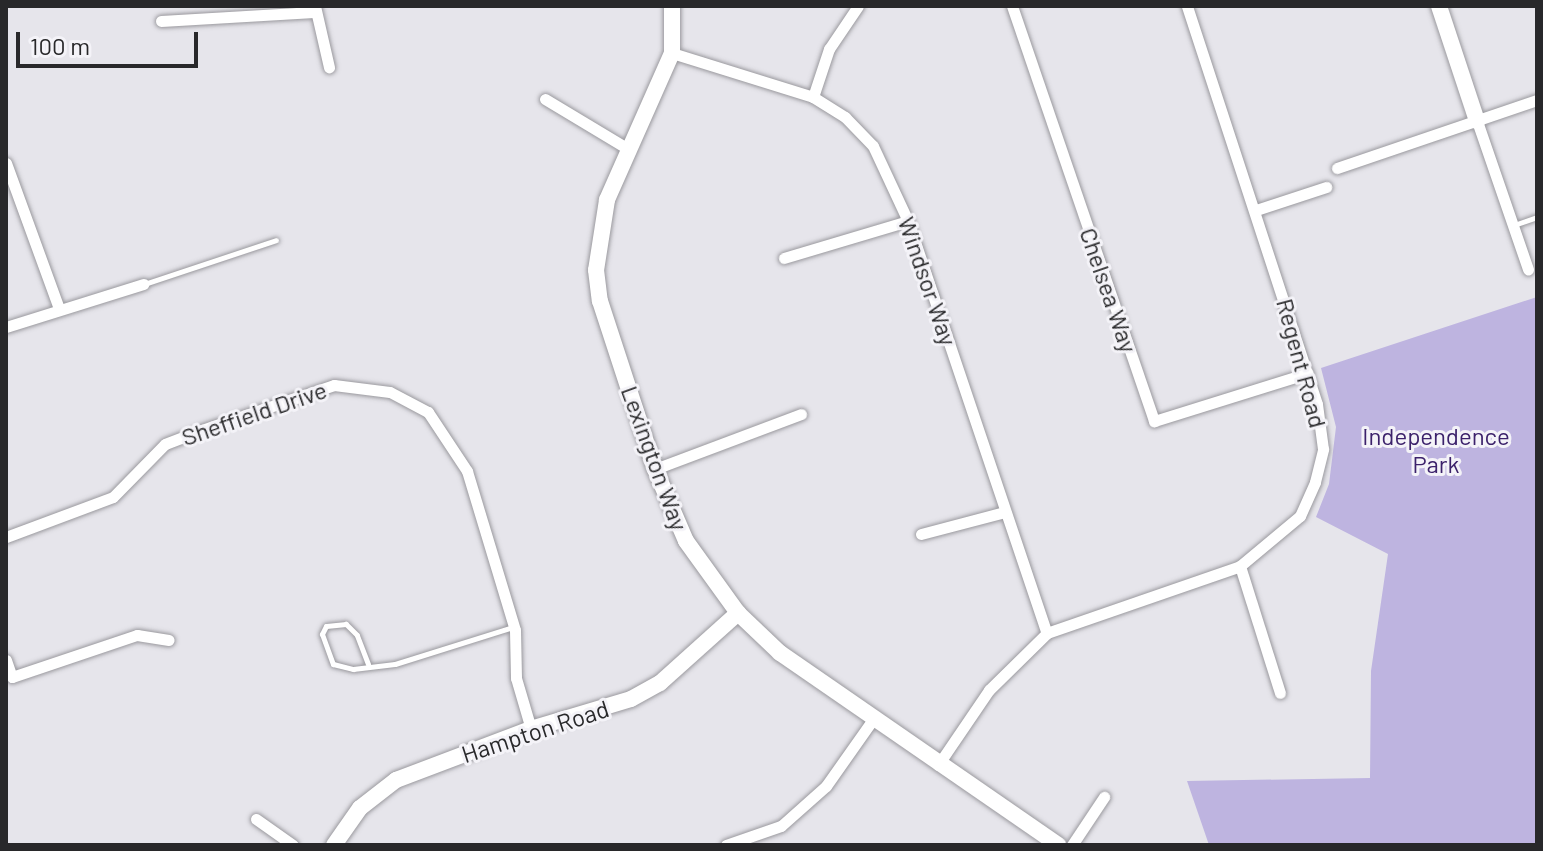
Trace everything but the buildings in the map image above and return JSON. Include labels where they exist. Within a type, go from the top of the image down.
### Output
[{"type":"street","name":"Lexington Way","points":[[672,6],[672,53],[603,214],[596,270],[600,301],[655,469],[686,541],[738,613],[816,681],[1058,845]]},
{"type":"street","points":[[813,97],[829,49],[858,6]]},
{"type":"street","name":"Chelsea Way","points":[[1012,6],[1154,421],[1308,373]]},
{"type":"street","name":"Regent Road","points":[[938,765],[989,690],[1047,633],[1240,566],[1300,516],[1315,482],[1323,449],[1308,373],[1187,6]]},
{"type":"street","points":[[1439,6],[1528,269]]},
{"type":"street","points":[[161,21],[315,9],[329,67]]},
{"type":"street","name":"Windsor Way","points":[[672,53],[813,97],[845,117],[873,146],[908,221],[1047,633]]},
{"type":"street","points":[[545,99],[630,150]]},
{"type":"street","points":[[1337,168],[1537,100]]},
{"type":"street","points":[[6,163],[59,309]]},
{"type":"street","points":[[1256,210],[1326,187]]},
{"type":"street","points":[[784,258],[908,221]]},
{"type":"street","points":[[6,327],[143,284]]},
{"type":"street","name":"Sheffield Drive","points":[[6,537],[113,497],[165,444],[334,385],[360,385],[390,392],[428,412],[445,432],[467,471],[486,523],[514,627],[516,678],[531,729]]},
{"type":"street","points":[[655,469],[801,414]]},
{"type":"street","points":[[921,534],[1005,512]]},
{"type":"street","points":[[1240,566],[1280,693]]},
{"type":"street","name":"Hampton Road","points":[[334,845],[360,808],[396,780],[531,729],[631,699],[660,683],[738,613]]},
{"type":"street","points":[[6,660],[12,677],[137,635],[169,640]]},
{"type":"street","points":[[726,845],[781,826],[826,786],[874,718]]},
{"type":"street","points":[[1072,845],[1104,797]]},
{"type":"street","points":[[256,819],[293,845]]},
{"type":"lane","points":[[1513,225],[1537,217]]},
{"type":"lane","points":[[143,284],[276,240]]},
{"type":"lane","points":[[368,664],[357,635],[346,624],[326,626],[322,634],[333,664],[353,669],[368,664],[395,664],[514,627]]},
{"type":"green space","name":"Independence Park","points":[[1537,297],[1537,845],[1209,845],[1187,781],[1370,778],[1371,671],[1388,554],[1316,517],[1329,484],[1336,427],[1321,368]]}]
